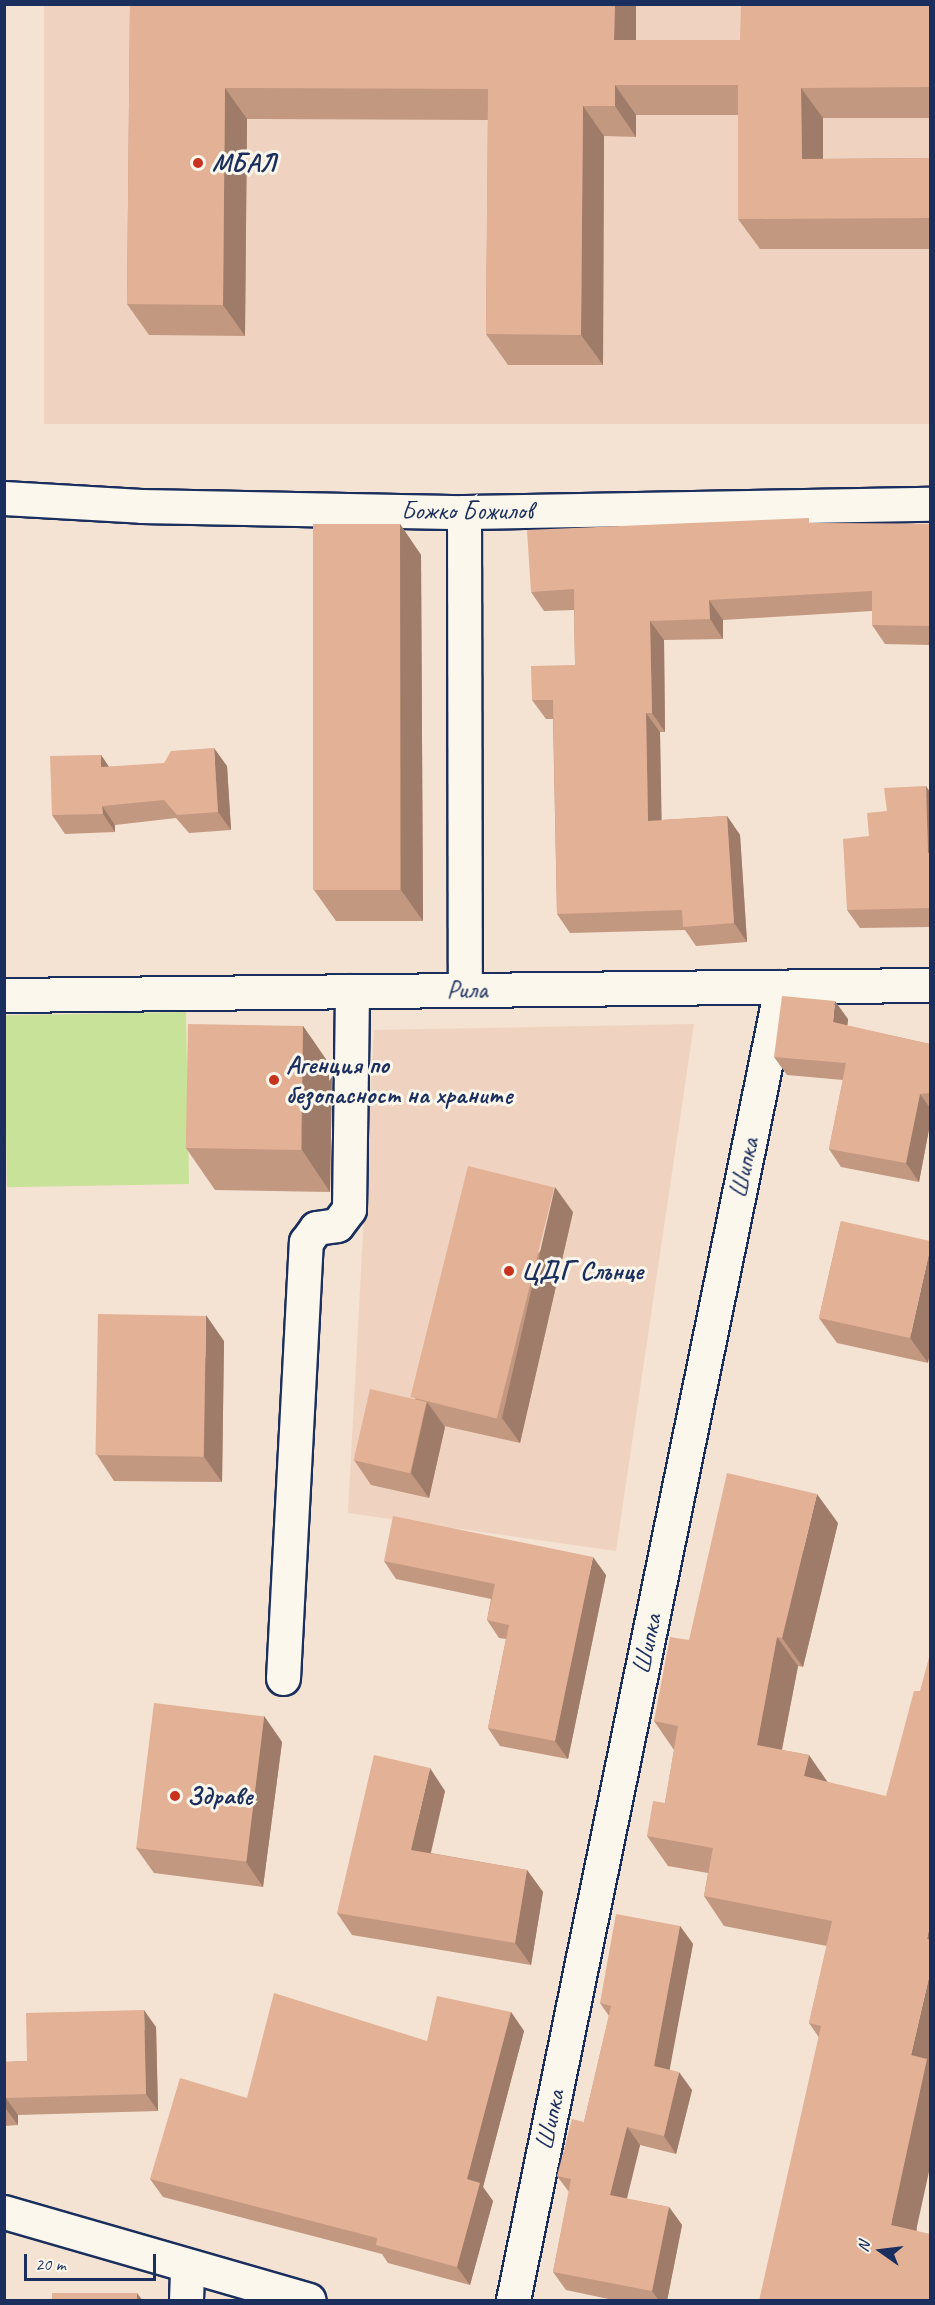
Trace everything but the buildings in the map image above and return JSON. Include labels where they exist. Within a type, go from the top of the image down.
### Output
[{"type":"street","name":"Божко Божилов","points":[[4,498],[141,506],[464,513],[930,504]]},
{"type":"street","points":[[464,513],[465,990]]},
{"type":"street","name":"Рила","points":[[4,995],[930,985]]},
{"type":"street","name":"Шипка","points":[[513,2301],[781,987]]},
{"type":"street","points":[[283,1678],[306,1242],[316,1228],[337,1225],[349,1209],[352,991]]},
{"type":"street","points":[[4,2212],[187,2268],[309,2301]]},
{"type":"street","points":[[186,2301],[187,2268]]},
{"type":"shaded area","points":[[44,5],[930,5],[930,424],[44,424]]},
{"type":"shaded area","name":"ЦДГ Слънце","points":[[694,1024],[616,1551],[348,1513],[374,1030]]},
{"type":"green space","points":[[186,1012],[189,1184],[7,1187],[4,1015]]},
{"type":"place","name":"МБАЛ","points":[[198,163]]},
{"type":"place","name":"Агенция по безопасност на храните","points":[[274,1080]]},
{"type":"place","name":"ЦДГ Слънце","points":[[509,1271]]},
{"type":"place","name":"Здраве","points":[[175,1796]]}]
